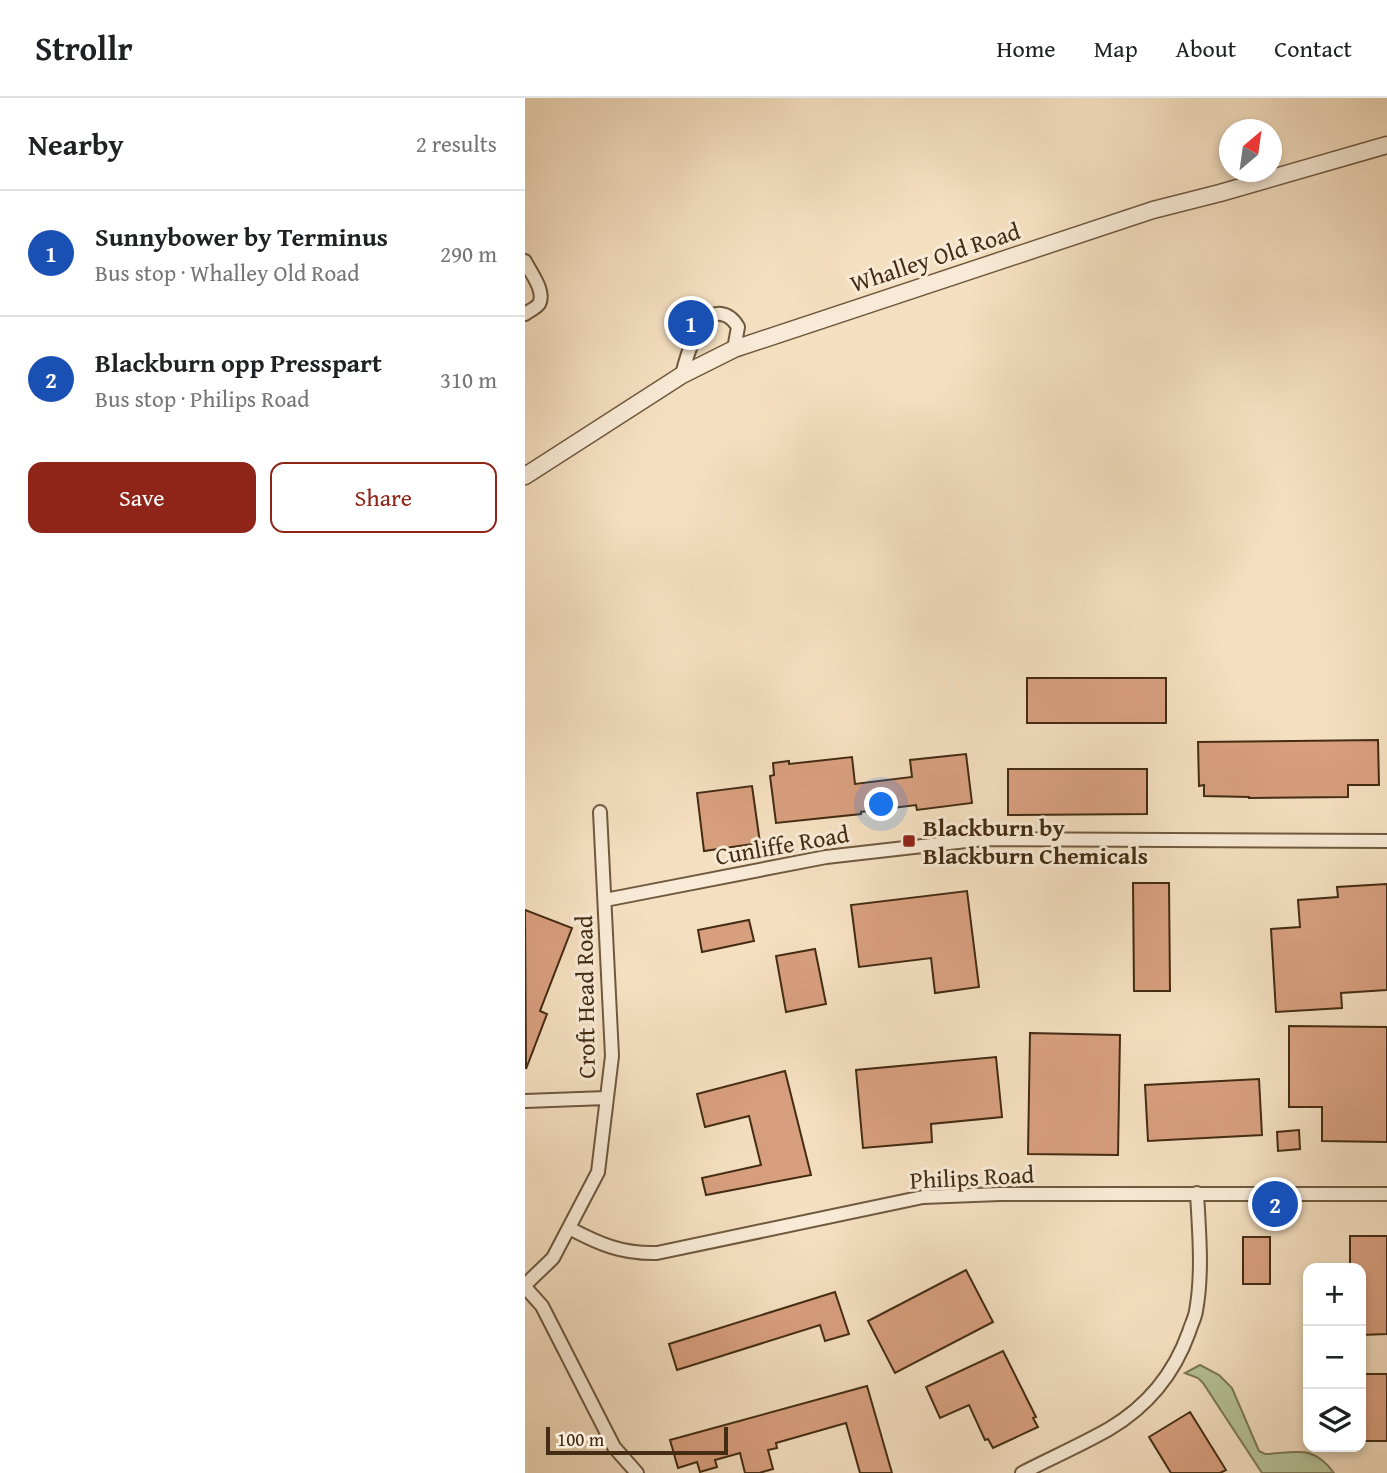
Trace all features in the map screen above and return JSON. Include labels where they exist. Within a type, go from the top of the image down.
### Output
[{"type":"street","name":"Whalley Old Road","points":[[525,476],[682,375],[734,349],[1153,210],[1387,145]]},
{"type":"street","points":[[525,314],[539,303],[541,295],[526,264]]},
{"type":"street","points":[[682,375],[695,338],[706,319],[714,314],[724,314],[733,319],[737,327],[734,349]]},
{"type":"street","name":"Croft Head Road","points":[[525,1286],[553,1258],[598,1172],[612,1056],[600,812]]},
{"type":"street","name":"Cunliffe Road","points":[[605,900],[826,857],[984,839],[1387,841]]},
{"type":"street","points":[[525,1101],[606,1098]]},
{"type":"street","points":[[1022,1473],[1125,1419],[1156,1392],[1170,1374],[1183,1350],[1196,1313],[1201,1257],[1197,1193]]},
{"type":"street","name":"Philips Road","points":[[569,1228],[622,1251],[657,1253],[923,1197],[1000,1194],[1387,1194]]},
{"type":"street","points":[[525,1286],[542,1306],[614,1447],[638,1473]]},
{"type":"green space","points":[[1200,1365],[1219,1375],[1232,1388],[1259,1451],[1265,1454],[1311,1454],[1334,1473],[1262,1473],[1203,1383],[1185,1373]]},
{"type":"building","points":[[1027,678],[1166,678],[1166,723],[1027,723]]},
{"type":"building","points":[[1378,740],[1379,785],[1348,785],[1348,797],[1204,796],[1204,785],[1199,786],[1198,742]]},
{"type":"building","points":[[966,754],[972,803],[917,810],[916,805],[776,823],[770,776],[774,775],[773,763],[789,761],[789,764],[852,757],[855,784],[912,777],[910,760]]},
{"type":"building","points":[[1008,769],[1147,769],[1147,814],[1008,815]]},
{"type":"building","points":[[752,786],[760,843],[704,851],[697,793]]},
{"type":"building","points":[[1133,883],[1169,883],[1170,991],[1134,991]]},
{"type":"building","points":[[1387,884],[1387,990],[1341,993],[1342,1008],[1276,1012],[1271,929],[1300,927],[1298,900],[1338,897],[1337,887]]},
{"type":"building","points":[[967,891],[979,987],[935,993],[931,958],[859,967],[851,905]]},
{"type":"building","points":[[525,910],[572,928],[540,1011],[547,1014],[526,1069]]},
{"type":"building","points":[[749,920],[754,941],[702,952],[698,930]]},
{"type":"building","points":[[815,949],[826,1004],[786,1012],[776,956]]},
{"type":"building","points":[[1289,1026],[1387,1027],[1387,1142],[1322,1141],[1322,1107],[1289,1107]]},
{"type":"building","points":[[1030,1033],[1120,1035],[1118,1155],[1028,1154]]},
{"type":"building","points":[[996,1057],[1002,1117],[931,1124],[932,1142],[863,1148],[856,1070]]},
{"type":"building","points":[[785,1071],[811,1175],[706,1195],[702,1178],[761,1165],[749,1116],[705,1127],[697,1094]]},
{"type":"building","points":[[1259,1079],[1262,1135],[1148,1141],[1145,1085]]},
{"type":"building","points":[[1299,1130],[1300,1149],[1278,1151],[1277,1132]]},
{"type":"building","points":[[1350,1236],[1387,1236],[1387,1334],[1366,1335],[1366,1263],[1350,1263]]},
{"type":"building","points":[[1243,1237],[1270,1237],[1270,1284],[1243,1284]]},
{"type":"building","points":[[966,1270],[993,1322],[895,1373],[868,1321]]},
{"type":"building","points":[[835,1292],[849,1334],[825,1341],[820,1325],[677,1370],[669,1344]]},
{"type":"building","points":[[1003,1351],[1036,1417],[1033,1418],[1038,1427],[993,1448],[988,1439],[985,1440],[969,1405],[940,1418],[926,1387]]},
{"type":"building","points":[[1366,1374],[1387,1374],[1387,1441],[1366,1441]]},
{"type":"building","points":[[867,1386],[892,1473],[860,1473],[846,1423],[776,1443],[777,1448],[768,1450],[773,1469],[759,1473],[745,1473],[740,1453],[715,1460],[717,1467],[700,1472],[697,1462],[678,1468],[670,1440]]},
{"type":"building","points":[[1190,1412],[1226,1470],[1220,1473],[1171,1473],[1149,1437]]},
{"type":"place","name":"Sunnybower by Terminus","points":[[691,323]]},
{"type":"place","name":"Blackburn by Blackburn Chemicals","points":[[909,841]]},
{"type":"place","name":"Blackburn opp Presspart","points":[[1275,1204]]}]
